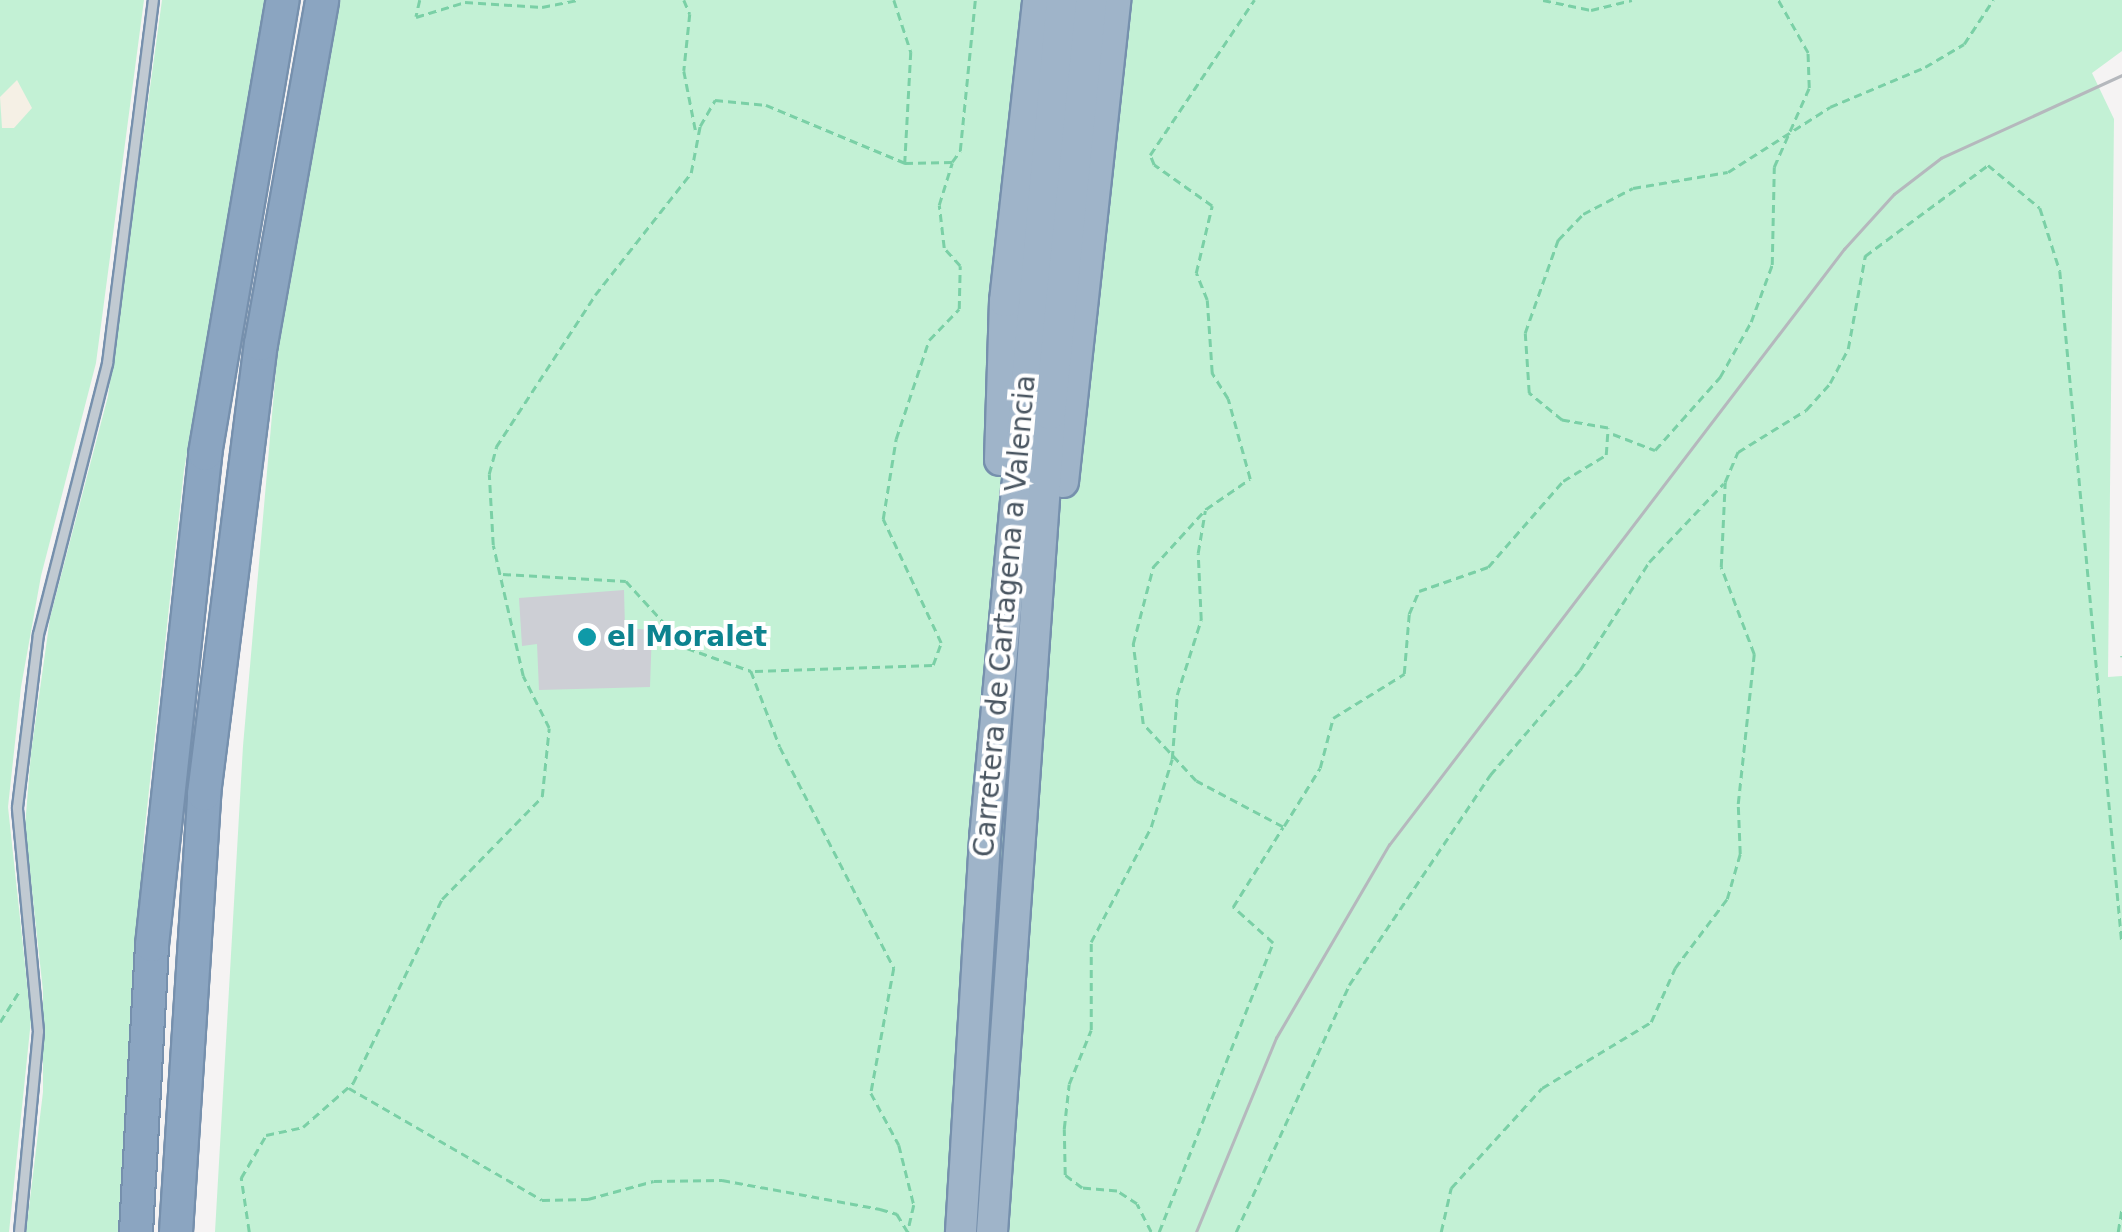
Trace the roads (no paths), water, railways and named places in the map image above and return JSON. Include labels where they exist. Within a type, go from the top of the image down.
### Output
[{"type":"highway","points":[[136,1232],[156,906],[205,454],[283,0]]},
{"type":"highway","points":[[176,1232],[204,794],[261,344],[322,0]]},
{"type":"highway","points":[[996,726],[1005,302],[1038,0]]},
{"type":"highway","name":"Carretera de Cartagena a Valencia","points":[[992,1232],[983,1141],[996,726],[1062,0]]},
{"type":"highway","name":"Carretera de Cartagena a Valencia","points":[[961,1232],[983,1141],[1021,812],[1067,215],[1091,0]]},
{"type":"highway","points":[[1021,812],[1078,379],[1114,0]]},
{"type":"lane","points":[[19,1232],[38,1031],[19,788],[38,634],[107,363],[153,0]]},
{"type":"tram line","points":[[1196,1232],[1276,1038],[1389,845],[1844,249],[1894,194],[1941,158],[2122,75]]},
{"type":"place","name":"el Moralet","points":[[587,637]]}]
